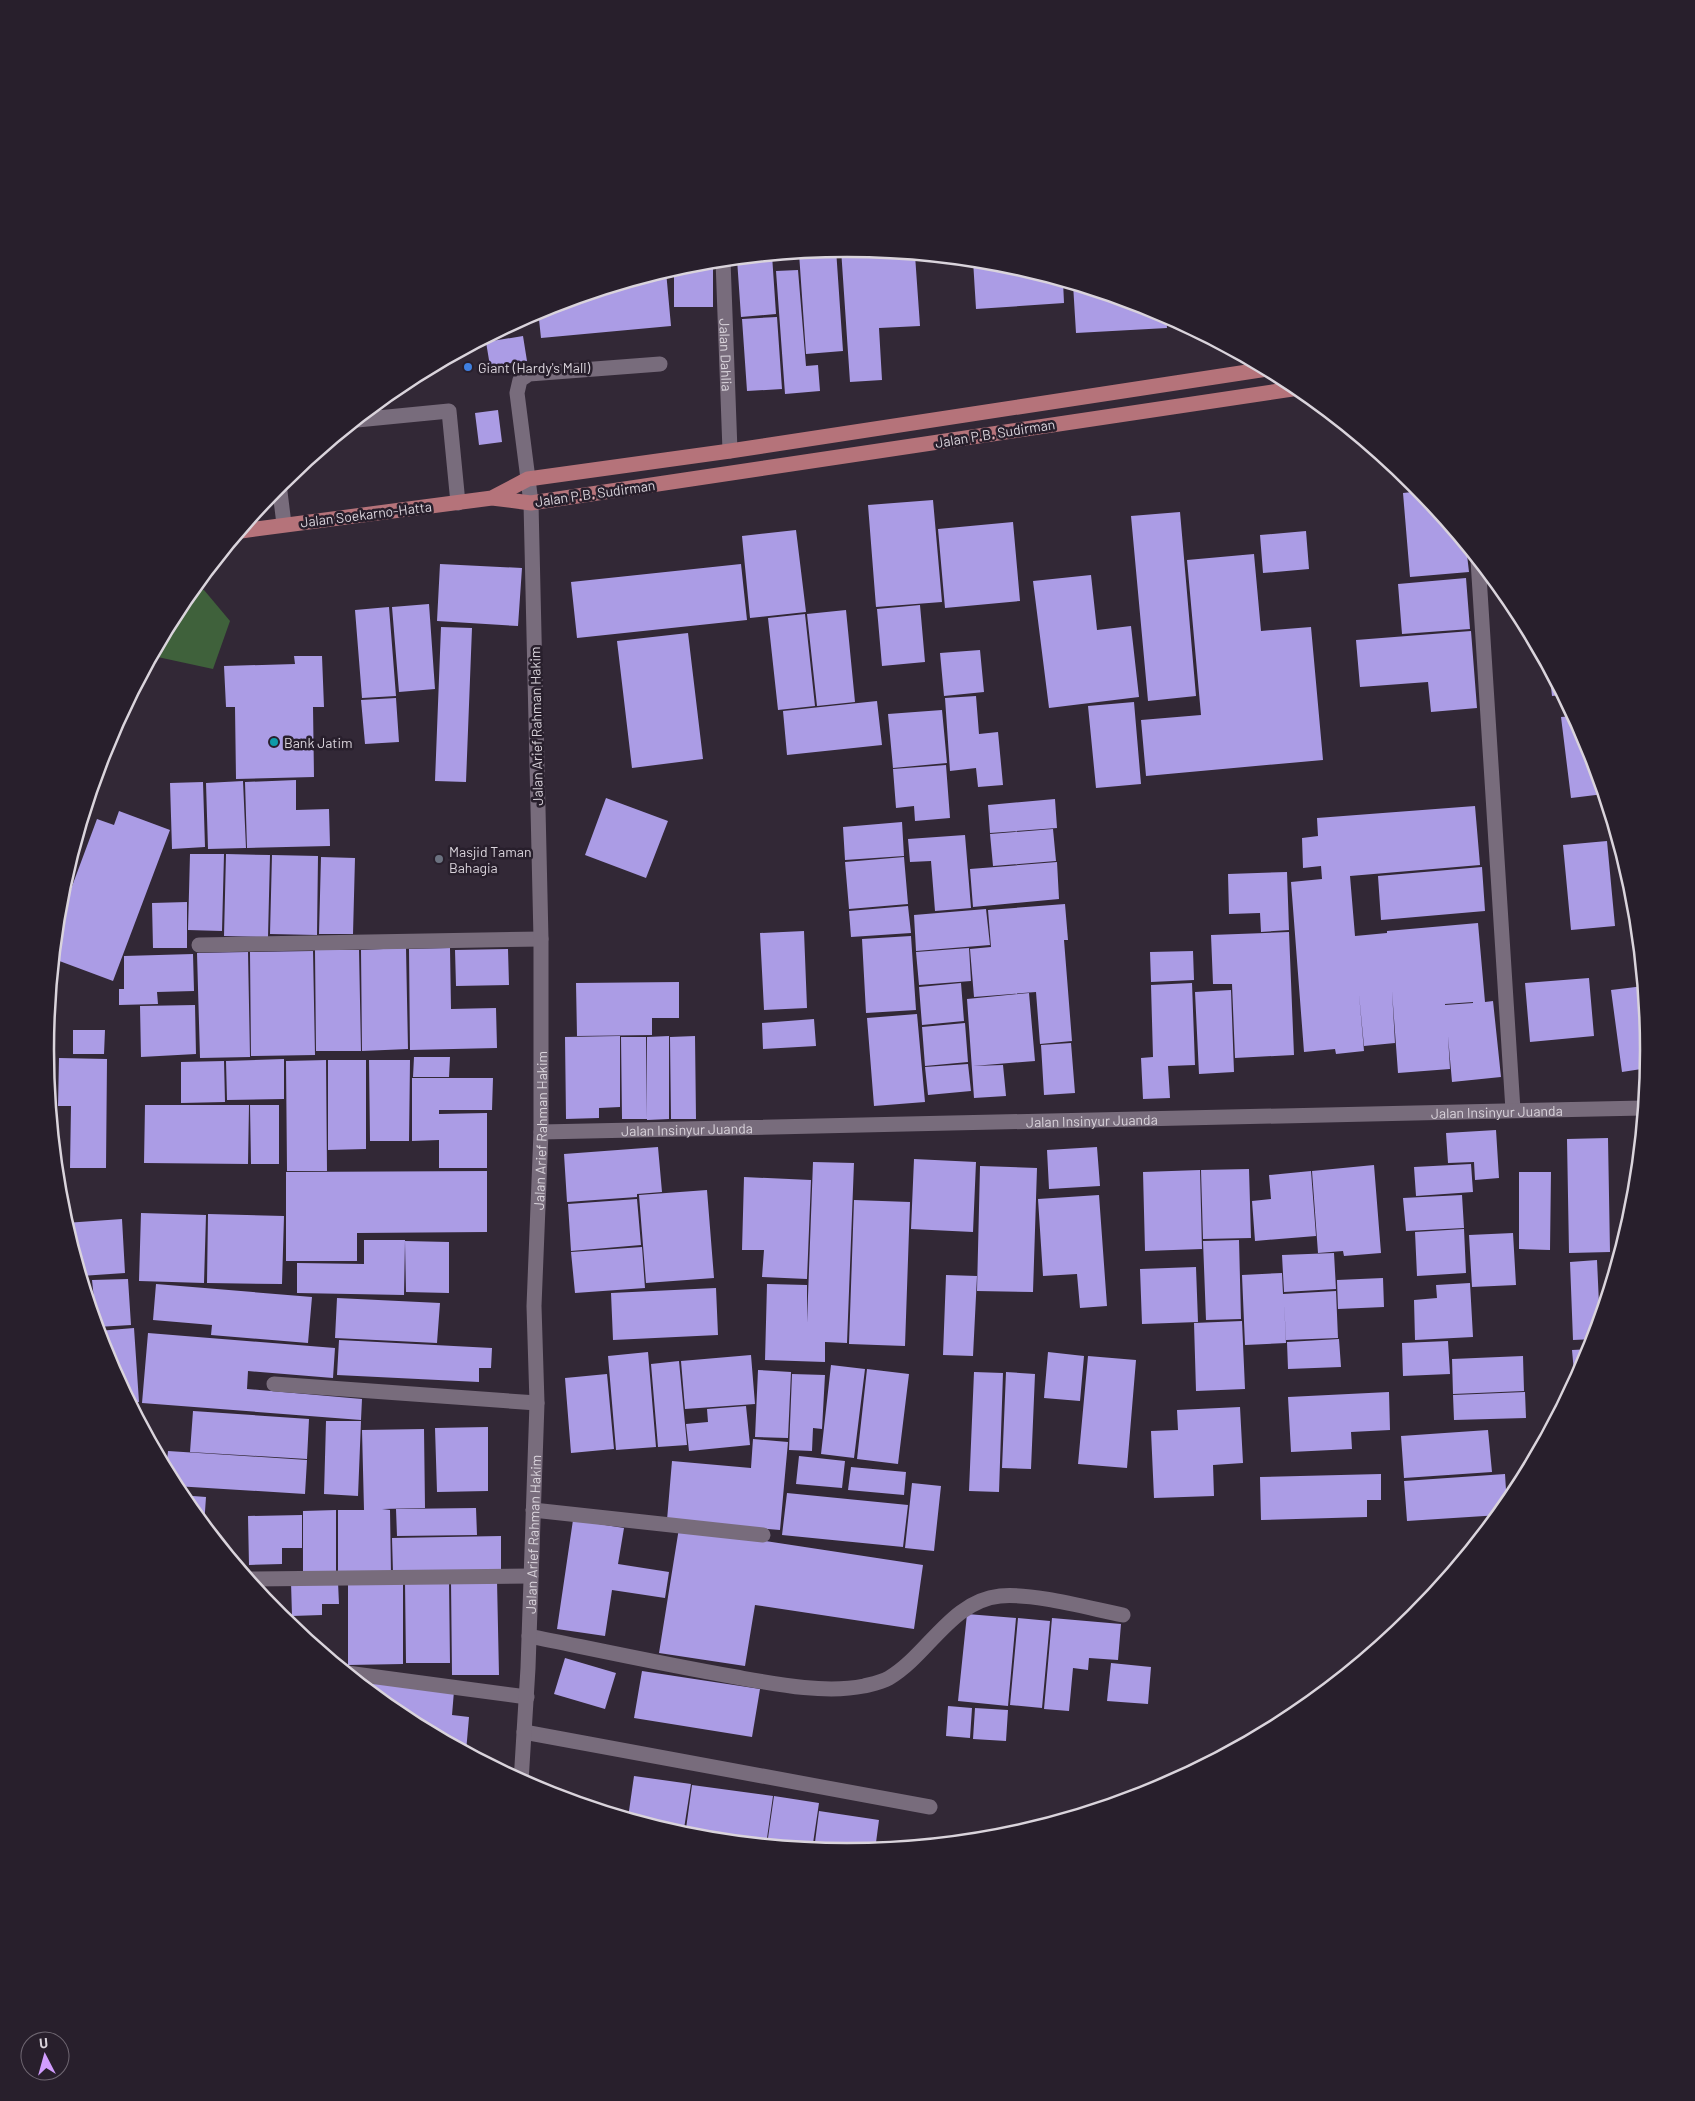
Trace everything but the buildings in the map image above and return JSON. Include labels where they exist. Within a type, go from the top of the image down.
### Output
[{"type":"main road","name":"Jalan P.B. Sudirman","points":[[492,498],[528,479],[730,451],[1256,371]]},
{"type":"main road","name":"Jalan P.B. Sudirman","points":[[492,498],[531,504],[1286,390]]},
{"type":"main road","name":"Jalan Soekarno-Hatta","points":[[249,530],[492,498]]},
{"type":"street","name":"Jalan Dahlia","points":[[723,267],[730,451]]},
{"type":"street","name":"Jalan Arief Rahman Hakim","points":[[521,1774],[528,1668],[537,1404],[534,1306],[541,1132],[541,939],[531,504],[517,393],[520,380],[529,374],[660,364]]},
{"type":"street","points":[[367,419],[450,411],[458,502]]},
{"type":"street","points":[[280,495],[284,524]]},
{"type":"street","points":[[1479,569],[1513,1110]]},
{"type":"street","points":[[199,945],[541,939]]},
{"type":"street","name":"Jalan Insinyur Juanda","points":[[541,1132],[1639,1108]]},
{"type":"street","points":[[274,1384],[537,1404]]},
{"type":"street","points":[[533,1510],[762,1535]]},
{"type":"street","points":[[256,1579],[531,1576]]},
{"type":"street","points":[[529,1636],[774,1684],[838,1689],[864,1686],[888,1678],[914,1659],[956,1616],[978,1602],[998,1596],[1020,1596],[1123,1615]]},
{"type":"street","points":[[357,1674],[526,1696]]},
{"type":"street","points":[[524,1732],[930,1808]]},
{"type":"green space","points":[[202,590],[204,590],[230,621],[213,669],[158,657],[188,610]]},
{"type":"place","name":"Giant (Hardy's Mall)","points":[[468,367]]},
{"type":"place","name":"Bank Jatim","points":[[274,742]]},
{"type":"place","name":"Masjid Taman Bahagia","points":[[439,859]]}]
